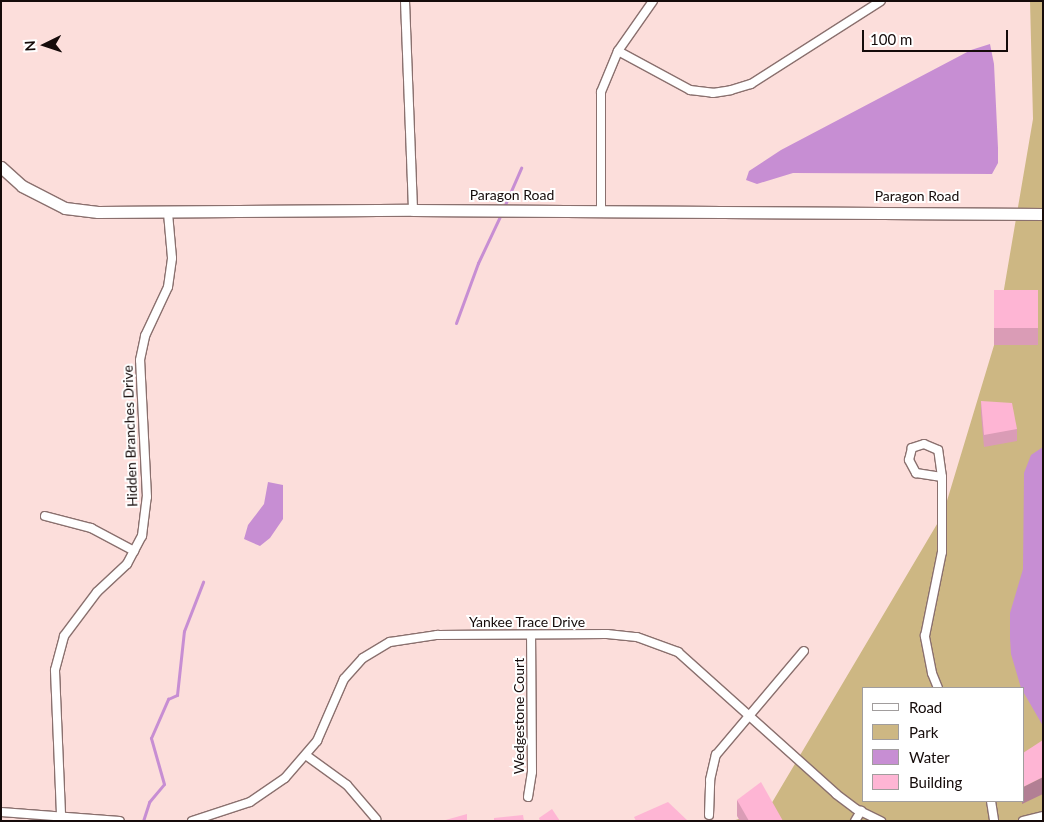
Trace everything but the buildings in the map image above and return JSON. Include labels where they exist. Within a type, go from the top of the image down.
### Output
[{"type":"street","points":[[405,1],[413,210]]},
{"type":"street","points":[[601,210],[602,92],[618,51],[654,1]]},
{"type":"street","points":[[618,51],[690,90],[713,93],[732,90],[752,84],[881,1]]},
{"type":"street","name":"Paragon Road","points":[[1,167],[22,186],[65,208],[168,213],[601,210],[1040,213]]},
{"type":"street","name":"Hidden Branches Drive","points":[[61,814],[55,670],[64,636],[97,592],[127,564],[142,536],[147,497],[140,360],[145,336],[168,287],[172,258],[168,213]]},
{"type":"street","points":[[938,687],[932,673],[925,636],[942,552],[942,478],[938,450],[924,444],[912,448],[909,460],[916,473],[942,478]]},
{"type":"street","points":[[45,516],[91,528],[134,551]]},
{"type":"street","name":"Wedgestone Court","points":[[528,797],[532,772],[531,635]]},
{"type":"street","name":"Yankee Trace Drive","points":[[192,821],[204,820],[250,802],[270,790],[307,756],[320,735],[344,679],[373,650],[412,636],[625,635],[667,646],[689,660],[836,794],[861,811],[881,821]]},
{"type":"street","points":[[709,815],[710,780],[714,760],[722,745],[804,651]]},
{"type":"street","points":[[307,756],[347,785],[376,819]]},
{"type":"street","points":[[991,802],[994,821]]},
{"type":"street","points":[[855,821],[861,811]]},
{"type":"street","points":[[1,812],[61,814],[120,821]]},
{"type":"street","points":[[1024,821],[1043,816]]},
{"type":"green space","points":[[1030,1],[1043,1],[1043,821],[732,821],[767,811],[943,514],[995,342],[1033,119]]},
{"type":"water","points":[[990,44],[994,64],[998,148],[998,163],[992,174],[793,173],[757,184],[746,180],[749,171],[781,150],[971,50]]},
{"type":"water","points":[[1043,447],[1043,726],[1024,693],[1024,687],[1021,687],[1011,654],[1010,638],[1010,613],[1023,569],[1024,473],[1031,455]]},
{"type":"water","points":[[268,482],[283,485],[283,519],[270,538],[260,546],[244,539],[248,525],[264,504]]},
{"type":"waterway","points":[[504,207],[521,168]]},
{"type":"waterway","points":[[456,323],[478,263],[502,212]]},
{"type":"waterway","points":[[143,821],[149,802],[164,784],[151,738],[168,699],[177,695],[184,631],[203,582]]}]
